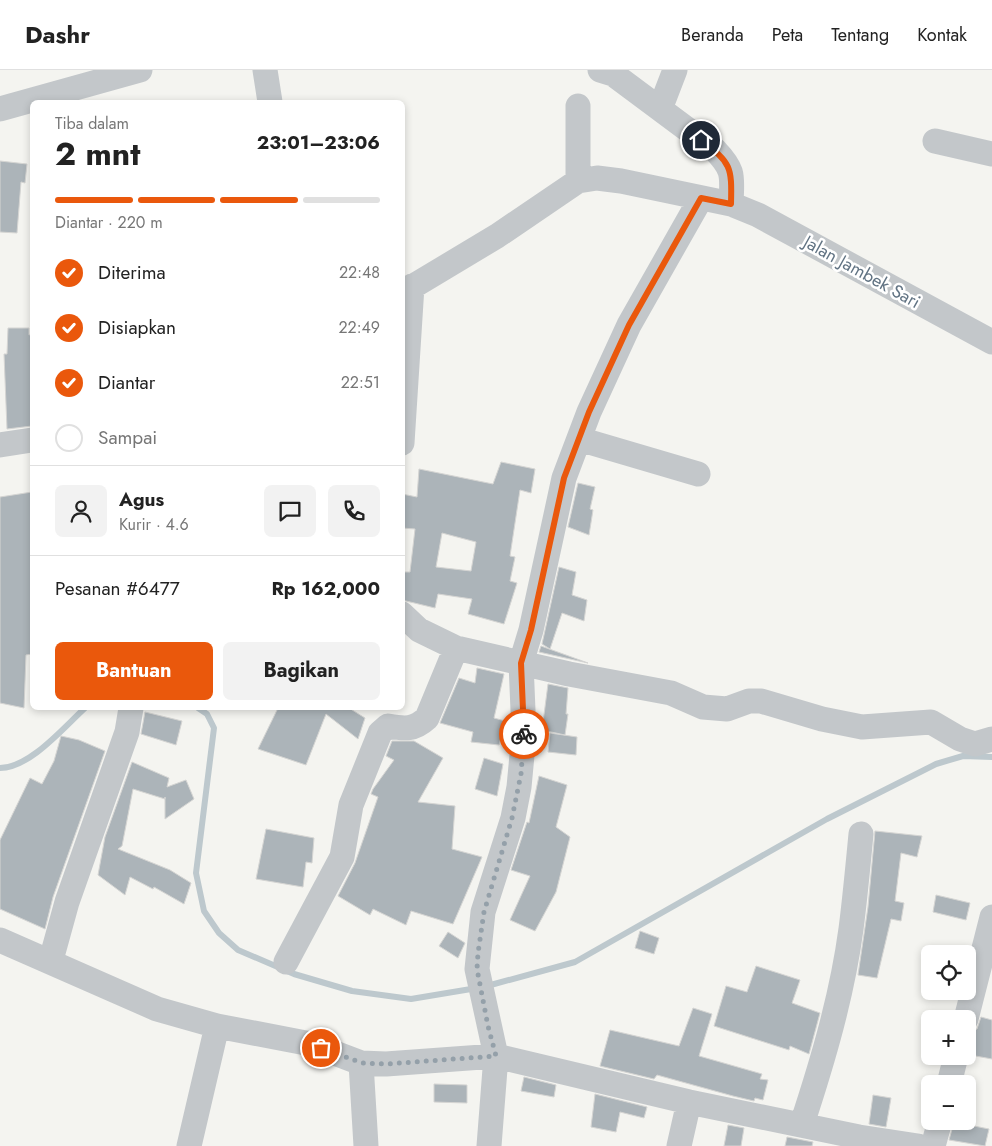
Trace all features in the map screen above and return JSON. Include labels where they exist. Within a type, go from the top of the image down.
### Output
[{"type":"street","points":[[32,100],[140,70]]},
{"type":"street","points":[[265,70],[270,100]]},
{"type":"street","points":[[660,109],[675,70]]},
{"type":"street","points":[[608,71],[715,150],[729,164],[732,178],[731,204]]},
{"type":"street","points":[[0,109],[30,101]]},
{"type":"street","points":[[405,351],[407,289],[497,236],[578,181],[578,106]]},
{"type":"street","points":[[935,142],[992,154]]},
{"type":"street","name":"Jalan Jambek Sari","points":[[578,181],[596,178],[620,181],[731,204],[758,214],[992,342]]},
{"type":"street","points":[[489,1146],[496,1056],[477,969],[484,912],[512,818],[519,787],[524,734],[521,663],[531,630],[564,478],[579,439],[629,325],[701,198]]},
{"type":"street","points":[[579,439],[698,474]]},
{"type":"street","points":[[0,445],[30,440]]},
{"type":"street","points":[[405,617],[419,630],[456,648],[569,674],[671,693],[703,707],[727,709],[749,700],[760,701],[822,719],[862,727],[931,722],[960,740],[975,744],[992,739]]},
{"type":"street","points":[[286,962],[342,857],[351,805],[380,732],[388,726],[408,729],[419,725],[427,718],[456,648]]},
{"type":"street","points":[[51,960],[67,902],[127,732],[131,710]]},
{"type":"street","points":[[802,1124],[824,1057],[839,995],[851,930],[861,834]]},
{"type":"street","points":[[968,1010],[992,917]]},
{"type":"street","points":[[0,940],[51,960],[157,1009],[217,1026],[283,1037],[311,1044],[362,1063],[386,1064],[496,1056],[689,1102],[859,1137],[918,1146]]},
{"type":"street","points":[[189,1146],[217,1026]]},
{"type":"street","points":[[362,1063],[366,1146]]},
{"type":"street","points":[[679,1146],[689,1102]]},
{"type":"street","points":[[933,1146],[937,1130]]},
{"type":"building","points":[[0,161],[27,164],[25,183],[21,182],[17,233],[0,232]]},
{"type":"building","points":[[8,328],[29,328],[30,426],[7,429],[4,354],[7,354]]},
{"type":"building","points":[[501,462],[535,469],[531,493],[520,490],[510,556],[515,557],[510,581],[517,583],[504,624],[468,614],[472,599],[438,594],[435,608],[405,601],[405,572],[410,572],[415,529],[405,528],[405,495],[417,497],[419,469],[493,484]],"holes":[[[442,533],[476,542],[471,571],[436,567]]]},
{"type":"building","points":[[578,483],[595,487],[590,509],[593,510],[589,535],[568,527]]},
{"type":"building","points":[[30,492],[30,654],[26,655],[24,708],[0,703],[0,497]]},
{"type":"building","points":[[559,567],[576,572],[572,595],[587,600],[584,621],[562,613],[550,649],[542,644]]},
{"type":"building","points":[[541,646],[588,663],[539,652]]},
{"type":"building","points":[[477,668],[504,674],[494,718],[505,721],[499,745],[471,742],[473,732],[440,723],[459,678],[475,683]]},
{"type":"building","points":[[548,684],[568,688],[566,714],[568,714],[565,735],[542,730]]},
{"type":"building","points":[[277,710],[352,710],[365,718],[358,739],[326,714],[306,765],[258,749]]},
{"type":"building","points":[[145,712],[182,721],[176,745],[141,734]]},
{"type":"building","points":[[550,733],[577,737],[576,755],[548,752]]},
{"type":"building","points":[[61,736],[79,740],[105,751],[53,897],[45,929],[0,909],[0,840],[30,778],[42,784],[54,761]]},
{"type":"building","points":[[392,741],[414,741],[443,758],[418,802],[455,806],[452,849],[482,857],[453,924],[411,911],[406,925],[373,909],[370,915],[338,896],[355,863],[378,797],[371,794],[373,789],[394,760],[386,756]]},
{"type":"building","points":[[484,758],[503,764],[497,796],[475,789]]},
{"type":"building","points":[[132,762],[169,778],[167,787],[186,780],[194,799],[165,819],[165,799],[133,789],[122,846],[118,849],[170,870],[191,883],[184,904],[154,887],[153,889],[130,877],[125,895],[98,875],[105,837]]},
{"type":"building","points":[[539,776],[567,785],[556,827],[570,837],[556,892],[535,931],[510,920],[530,876],[511,870],[527,822],[529,823]]},
{"type":"building","points":[[266,829],[314,838],[312,863],[306,862],[303,887],[256,879]]},
{"type":"building","points":[[875,831],[922,836],[917,857],[901,853],[895,901],[904,903],[901,921],[891,919],[877,978],[858,975],[868,907]]},
{"type":"building","points":[[936,895],[970,903],[966,920],[933,912]]},
{"type":"building","points":[[640,931],[659,938],[654,954],[635,948]]},
{"type":"building","points":[[448,932],[465,943],[458,958],[439,946]]},
{"type":"building","points":[[756,966],[800,980],[792,1003],[820,1013],[809,1054],[790,1046],[789,1050],[714,1026],[726,986],[747,992]]},
{"type":"building","points":[[693,1008],[712,1014],[699,1056],[762,1074],[760,1079],[768,1080],[763,1100],[755,1098],[754,1101],[657,1075],[654,1079],[600,1066],[610,1030],[679,1046]]},
{"type":"building","points":[[981,1017],[992,1020],[992,1059],[976,1056],[977,1029]]},
{"type":"building","points":[[524,1077],[556,1085],[554,1097],[521,1091]]},
{"type":"building","points":[[434,1084],[467,1085],[467,1103],[434,1102]]},
{"type":"building","points":[[595,1094],[647,1107],[644,1118],[620,1112],[616,1132],[591,1127]]},
{"type":"building","points":[[873,1095],[891,1098],[886,1127],[869,1124]]},
{"type":"building","points":[[728,1125],[744,1128],[741,1146],[724,1146]]},
{"type":"building","points":[[976,1126],[989,1129],[985,1146],[949,1140],[952,1130],[976,1130]]},
{"type":"building","points":[[787,1137],[813,1142],[812,1146],[785,1146]]},
{"type":"waterway","points":[[0,768],[11,766],[35,754],[83,710]]},
{"type":"waterway","points":[[201,710],[207,714],[214,728],[196,873],[204,911],[219,933],[238,950],[294,974],[352,991],[411,999],[477,988]]},
{"type":"waterway","points":[[487,986],[575,962],[827,819],[936,764],[963,756],[992,757]]},
{"type":"way so far","points":[[321,1048],[362,1063],[386,1064],[496,1056],[477,969],[478,953],[484,912],[512,818],[519,787],[524,734]]},
{"type":"route","points":[[524,734],[521,663],[531,630],[564,478],[589,412],[629,325],[701,198],[731,204],[732,178],[729,164],[715,150],[701,140]]}]
